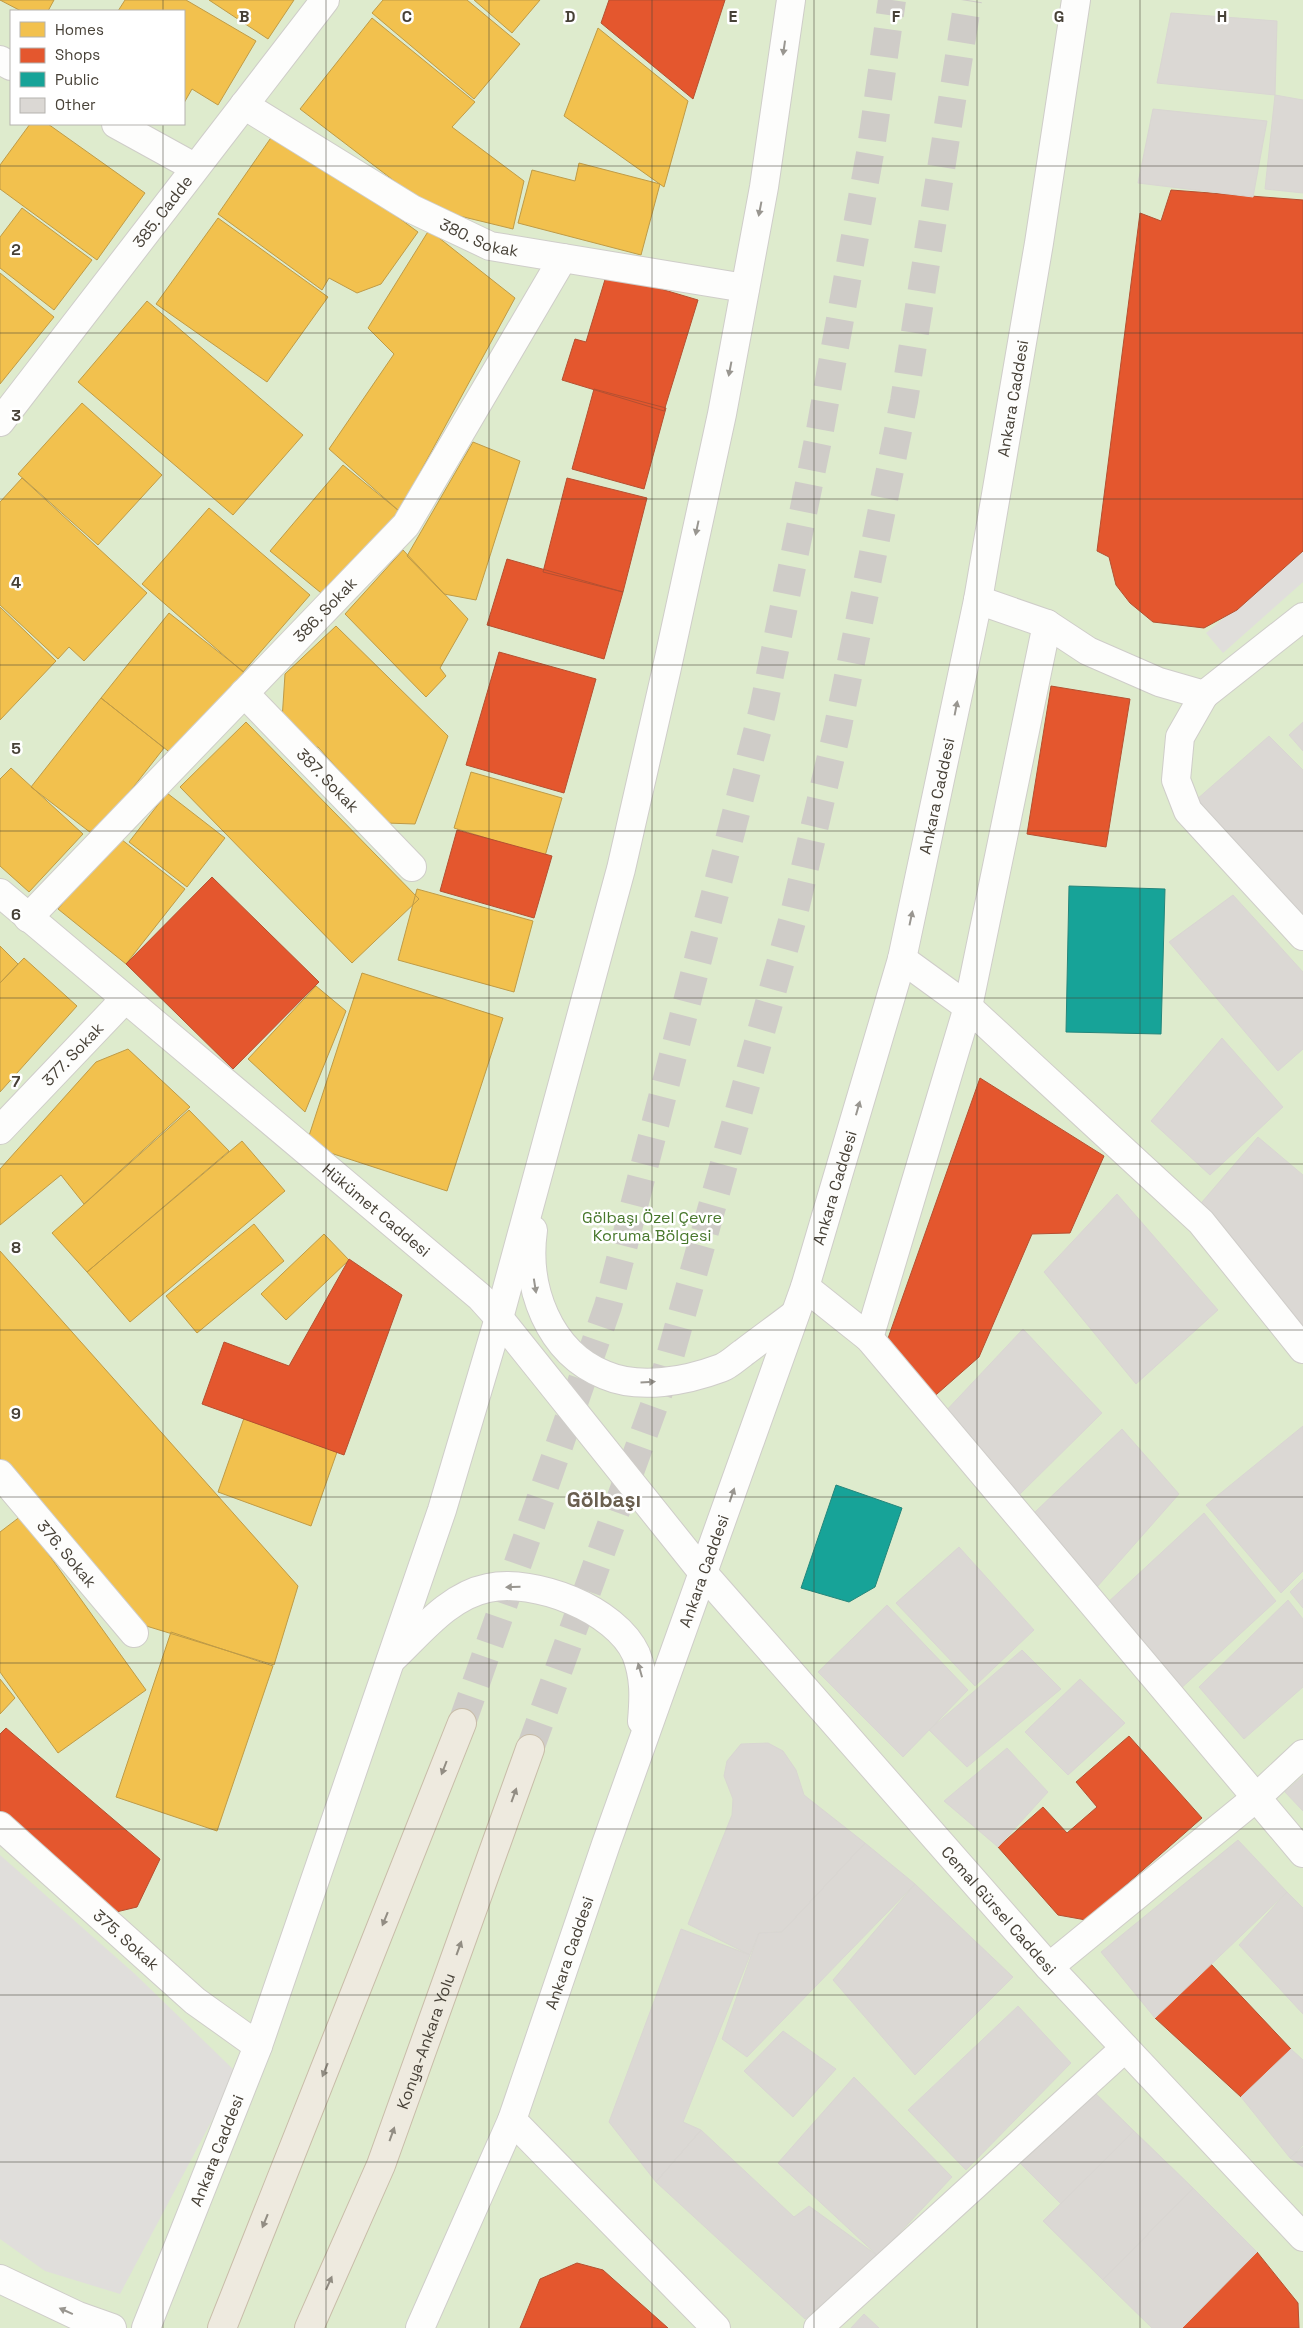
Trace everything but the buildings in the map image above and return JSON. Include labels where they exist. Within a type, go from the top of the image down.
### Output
[{"type":"highway","points":[[222,2328],[462,1722]]},
{"type":"highway","name":"Konya-Ankara Yolu","points":[[309,2328],[381,2165],[530,1749]]},
{"type":"street","name":"385. Cadde","points":[[0,422],[194,167],[325,0]]},
{"type":"street","name":"Ankara Caddesi","points":[[146,2328],[258,2046],[442,1510],[499,1318],[623,859],[705,490],[764,187],[791,0]]},
{"type":"street","name":"Ankara Caddesi","points":[[420,2328],[512,2120],[639,1753],[806,1287],[902,958],[978,600],[1039,243],[1076,0]]},
{"type":"street","name":"380. Sokak","points":[[244,105],[412,209],[490,246],[745,288]]},
{"type":"street","points":[[118,125],[194,167]]},
{"type":"street","name":"386. Sokak","points":[[28,918],[406,525],[563,258]]},
{"type":"street","points":[[978,600],[1047,624],[1088,651],[1159,682],[1204,695]]},
{"type":"street","points":[[1303,617],[1204,695],[1180,737],[1176,780],[1188,811],[1303,936]]},
{"type":"street","points":[[869,1338],[968,1007],[1047,624]]},
{"type":"street","name":"387. Sokak","points":[[244,693],[412,867]]},
{"type":"street","name":"Hükümet Caddesi","points":[[0,893],[124,1000],[480,1297],[499,1318],[704,1574]]},
{"type":"street","points":[[902,958],[968,1007],[1201,1222],[1301,1342]]},
{"type":"street","name":"377. Sokak","points":[[0,1130],[124,1000]]},
{"type":"street","points":[[544,1151],[530,1251],[536,1293],[550,1329],[582,1364],[607,1376],[640,1383],[680,1380],[723,1367],[795,1314]]},
{"type":"street","points":[[806,1287],[869,1338],[1303,1853]]},
{"type":"street","name":"376. Sokak","points":[[0,1474],[134,1633]]},
{"type":"street","name":"Cemal Gürsel Caddesi","points":[[704,1574],[1049,1967],[1303,2237]]},
{"type":"street","points":[[389,1662],[454,1601],[488,1588],[520,1587],[542,1590],[574,1602],[598,1615],[622,1633],[636,1654],[645,1686],[639,1753]]},
{"type":"street","points":[[1049,1967],[1257,1797],[1303,1754]]},
{"type":"street","name":"375. Sokak","points":[[0,1826],[195,2001],[258,2046]]},
{"type":"street","points":[[818,2328],[1125,2048]]},
{"type":"street","points":[[512,2120],[716,2328]]},
{"type":"street","points":[[0,2279],[78,2316],[112,2328]]},
{"type":"green space","name":"Gölbaşı Özel Çevre Koruma Bölgesi","points":[[0,0],[1303,0],[1303,2328],[0,2328]]},
{"type":"shaded area","points":[[1303,551],[1303,582],[1223,653],[1206,633]]},
{"type":"shaded area","points":[[0,1855],[135,1974],[237,2073],[120,2294],[45,2271],[0,2239]]},
{"type":"tunnel","points":[[462,1723],[608,1306],[763,709],[820,430],[871,148],[892,0]]},
{"type":"tunnel","points":[[530,1749],[664,1378],[794,914],[837,731],[904,401],[968,0]]},
{"type":"district","name":"Gölbaşı","points":[[604,1500]]}]
